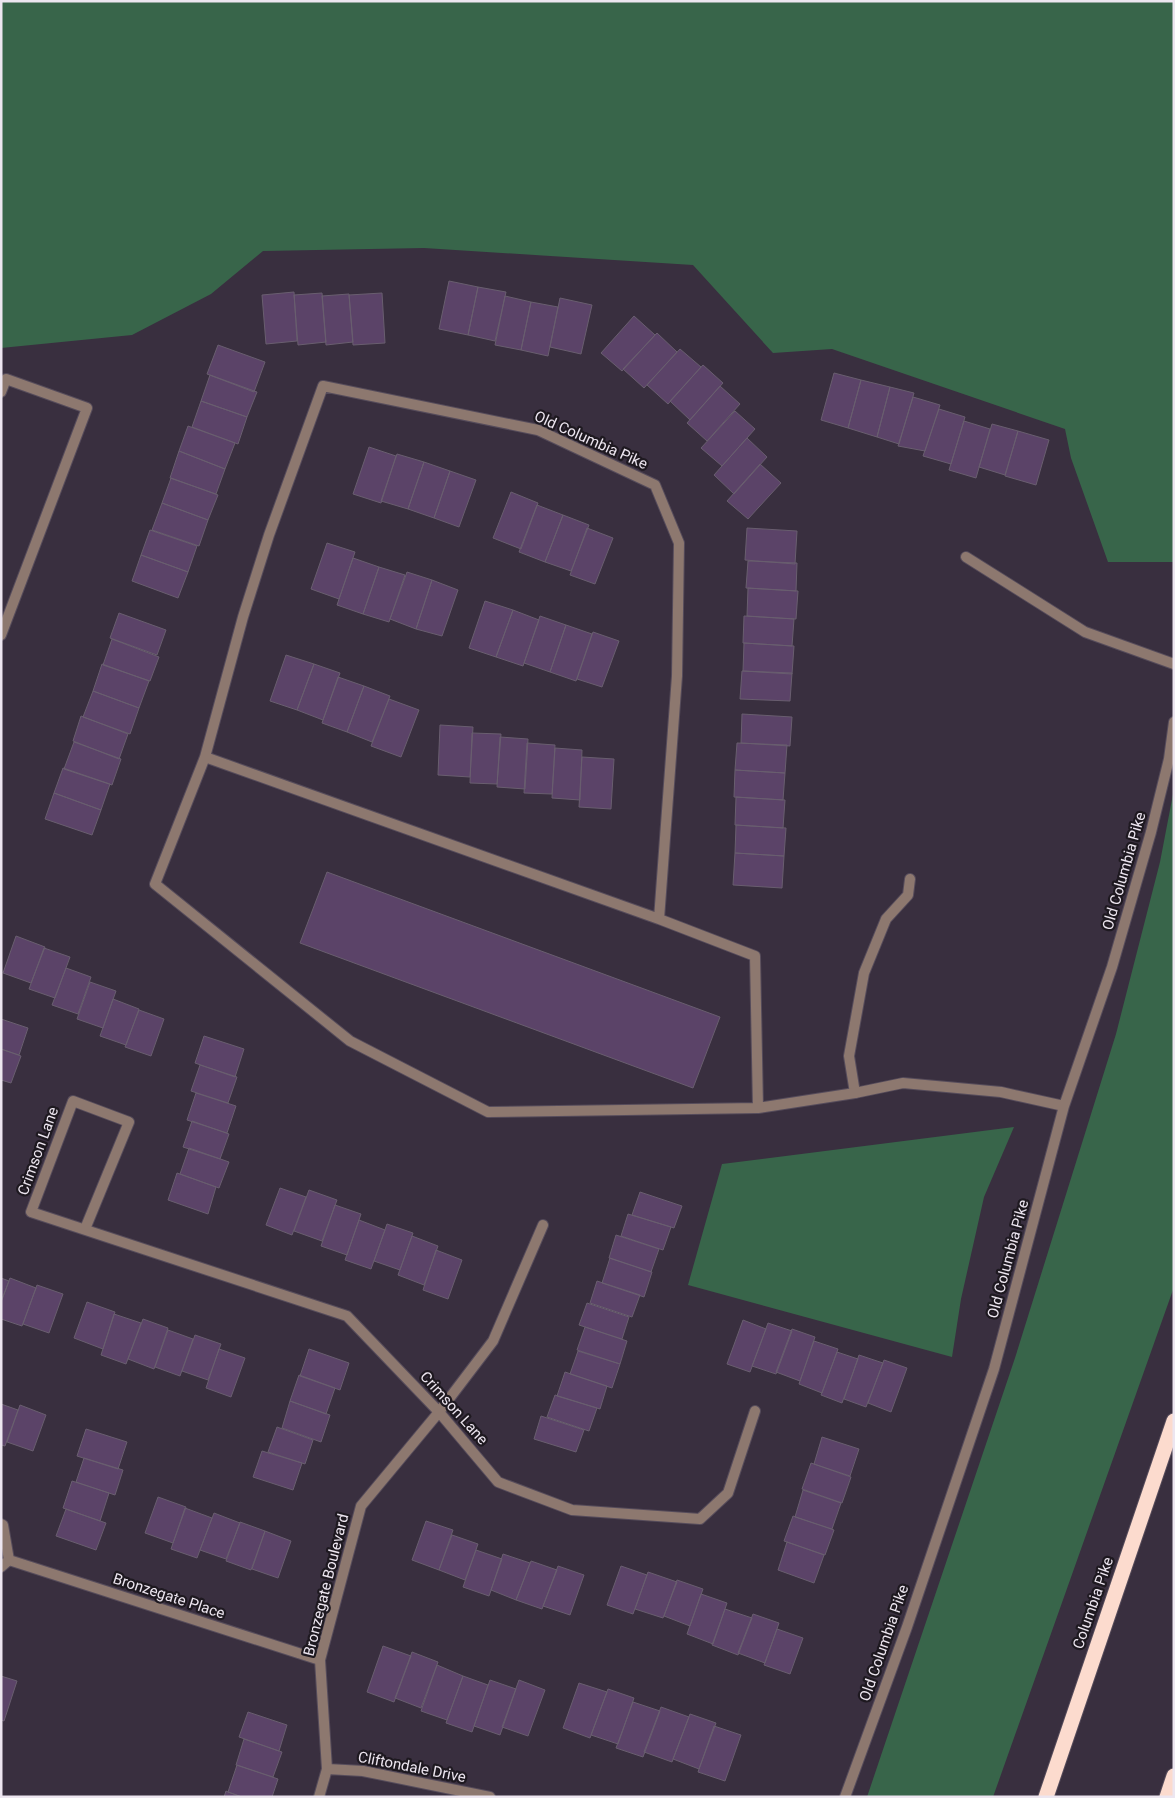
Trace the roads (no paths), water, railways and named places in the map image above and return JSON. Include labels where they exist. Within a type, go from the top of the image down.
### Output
[{"type":"highway","name":"Columbia Pike","points":[[1046,1797],[1174,1421]]},
{"type":"highway","points":[[1167,1797],[1174,1776]]},
{"type":"street","points":[[1,392],[6,379],[87,408],[1,635]]},
{"type":"street","name":"Old Columbia Pike","points":[[204,757],[243,617],[269,534],[323,386],[538,430],[655,485],[679,543],[677,676],[659,919]]},
{"type":"street","points":[[966,557],[1085,632],[1174,664]]},
{"type":"street","name":"Old Columbia Pike","points":[[845,1797],[906,1627],[994,1369],[1064,1106],[1112,967],[1151,832],[1169,759],[1174,722]]},
{"type":"street","points":[[758,1108],[755,956],[659,919],[204,757],[155,884],[350,1041],[488,1112],[758,1108],[855,1093],[903,1083],[1001,1092],[1064,1106]]},
{"type":"street","points":[[855,1093],[849,1056],[864,973],[886,919],[908,895],[910,880]]},
{"type":"street","name":"Crimson Lane","points":[[85,1229],[129,1122],[72,1101],[31,1212],[347,1316],[439,1412],[498,1482],[572,1510],[700,1519],[728,1493],[755,1412]]},
{"type":"street","name":"Bronzegate Boulevard","points":[[319,1797],[328,1769],[320,1660],[361,1506],[439,1412],[493,1341],[543,1225]]},
{"type":"street","name":"Bronzegate Place","points":[[1,1524],[3,1525],[5,1564],[320,1660]]},
{"type":"street","name":"Cliftondale Drive","points":[[328,1769],[363,1771],[490,1797]]}]
